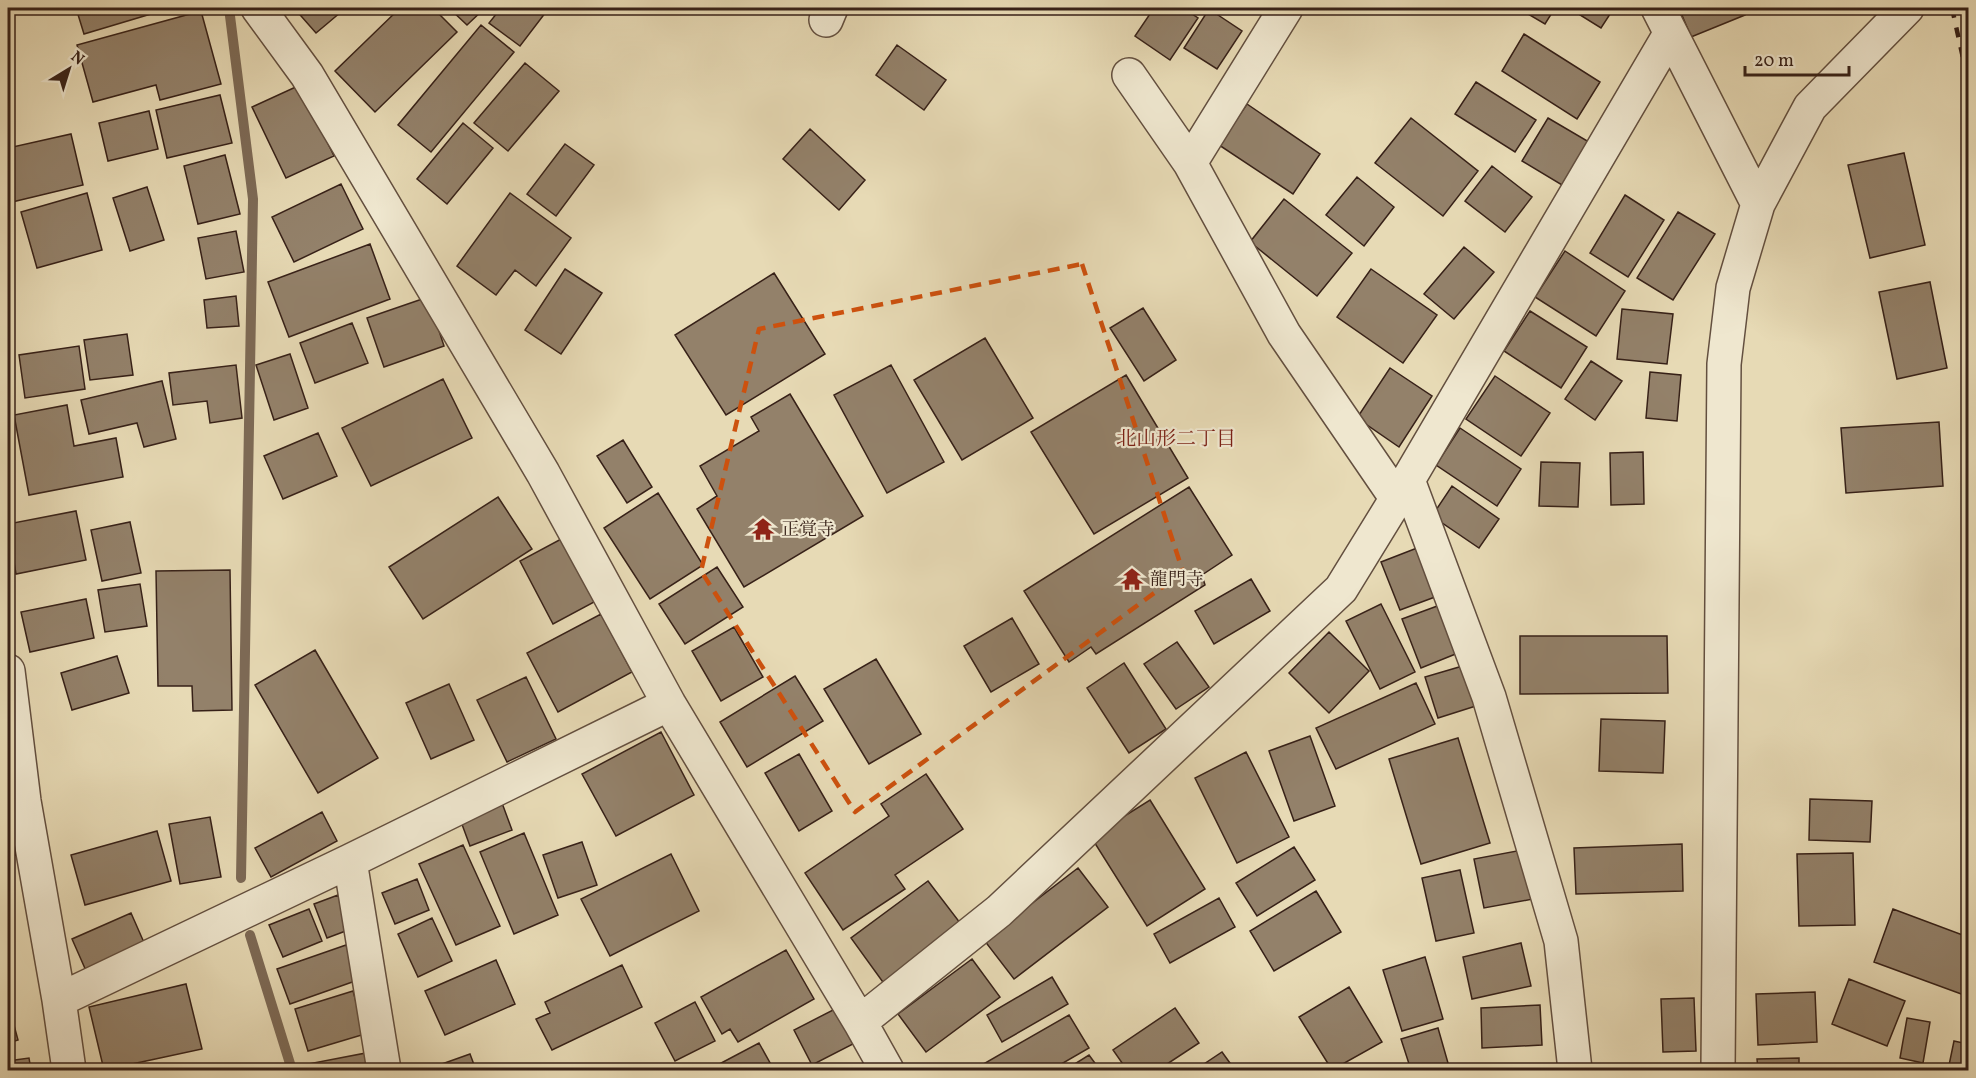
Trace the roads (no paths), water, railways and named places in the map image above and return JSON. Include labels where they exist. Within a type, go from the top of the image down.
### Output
[{"type":"street","points":[[258,8],[307,75],[543,473],[669,704],[860,1022],[887,1071]]},
{"type":"street","points":[[1190,163],[1287,8]]},
{"type":"street","points":[[1718,1071],[1724,364],[1733,288],[1758,204],[1810,107],[1907,8]]},
{"type":"street","points":[[860,1022],[999,911],[1341,589],[1403,489],[1664,21]]},
{"type":"street","points":[[1664,21],[1758,204]]},
{"type":"street","points":[[1129,75],[1190,163],[1284,334],[1403,489],[1490,697],[1561,941],[1575,1071]]},
{"type":"street","points":[[8,671],[16,803],[59,1000],[69,1071]]},
{"type":"street","points":[[59,1000],[350,861],[669,704]]},
{"type":"street","points":[[350,861],[384,1071]]},
{"type":"waterway","points":[[229,8],[253,199],[241,878]]},
{"type":"waterway","points":[[250,935],[292,1070]]},
{"type":"railway","points":[[1952,8],[1968,81]]},
{"type":"place","name":"正覚寺","points":[[763,529]]},
{"type":"place","name":"龍門寺","points":[[1132,579]]},
{"type":"district","name":"北山形二丁目","points":[[1176,438]]}]
